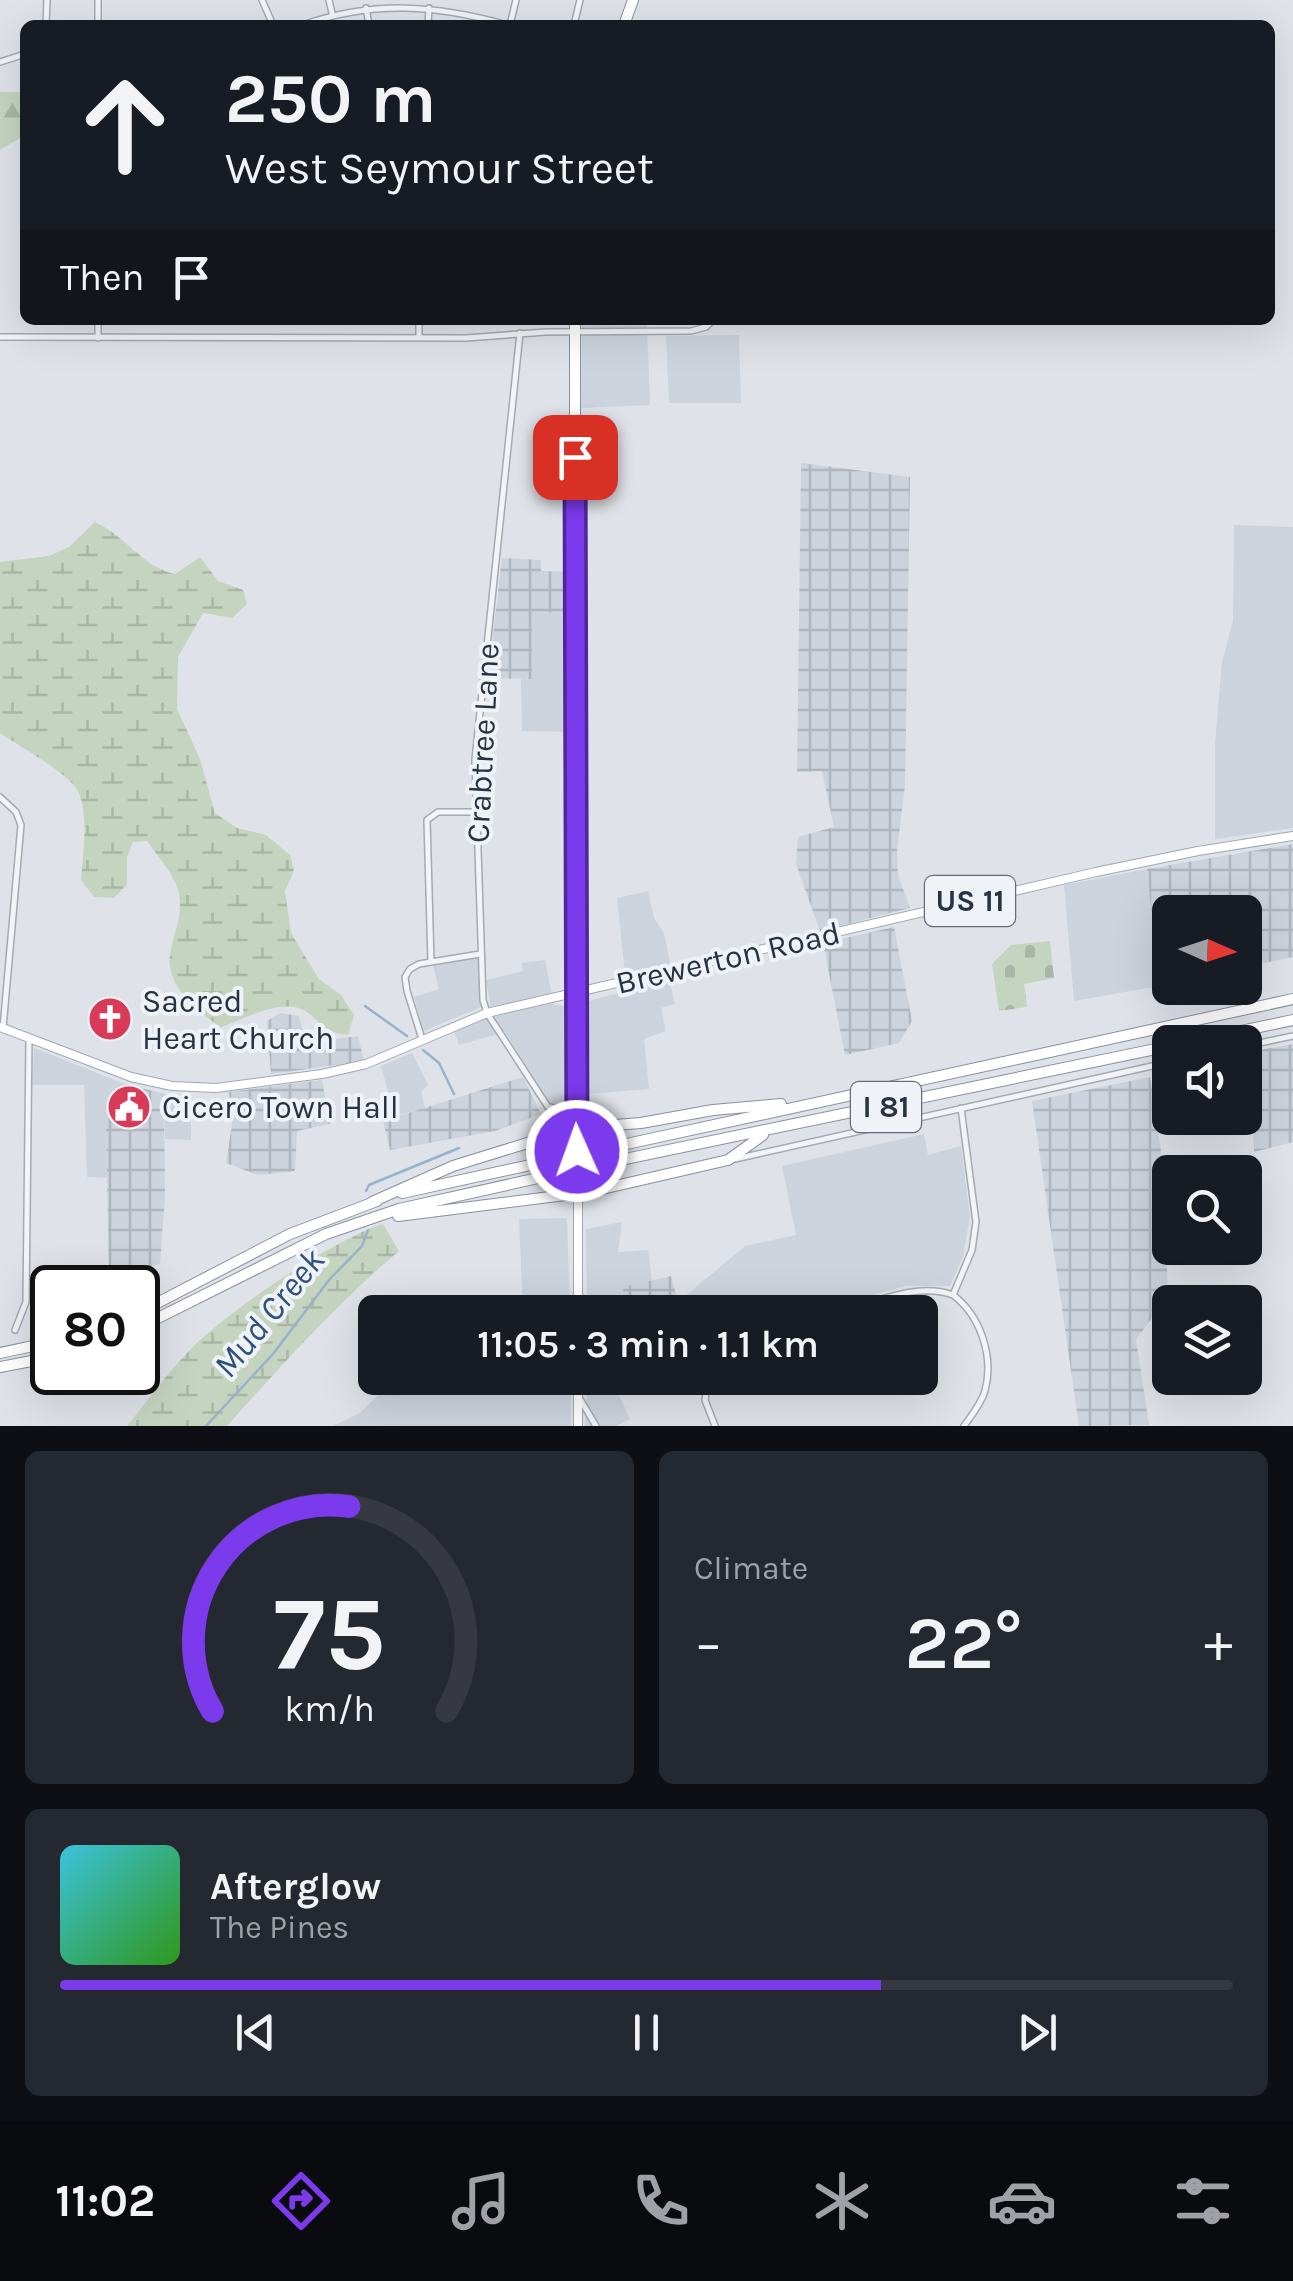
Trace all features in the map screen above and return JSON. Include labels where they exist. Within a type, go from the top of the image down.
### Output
[{"type":"highway","points":[[574,326],[578,1192]]},
{"type":"highway","name":"I 81","points":[[160,1302],[290,1234],[372,1202],[1293,999]]},
{"type":"highway","points":[[1262,1026],[1293,1020]]},
{"type":"highway","name":"I 81","points":[[160,1317],[264,1263],[363,1221],[424,1203],[1152,1050]]},
{"type":"highway","points":[[372,1202],[453,1166],[576,1128],[822,1100]]},
{"type":"highway","points":[[363,1221],[578,1192],[731,1158],[757,1148],[790,1126]]},
{"type":"highway","points":[[0,1353],[30,1347]]},
{"type":"highway","points":[[0,1367],[30,1361]]},
{"type":"main road","name":"Brewerton Road","points":[[1,1028],[150,1083],[207,1088],[350,1069],[486,1013],[1102,871],[1293,836]]},
{"type":"main road","points":[[578,1192],[578,1295]]},
{"type":"main road","points":[[578,1396],[578,1426]]},
{"type":"street","points":[[329,0],[332,13]]},
{"type":"street","points":[[452,12],[454,0]]},
{"type":"street","points":[[316,20],[332,13],[390,2],[480,20]]},
{"type":"street","points":[[366,8],[367,20]]},
{"type":"street","points":[[428,20],[429,8]]},
{"type":"street","points":[[98,325],[98,338]]},
{"type":"street","points":[[419,325],[419,337]]},
{"type":"street","points":[[0,338],[466,338],[574,326],[691,330],[708,325]]},
{"type":"street","name":"Crabtree Lane","points":[[520,333],[477,728],[483,1000],[486,1013],[548,1107],[576,1110]]},
{"type":"street","points":[[0,797],[16,812],[21,825],[1,1028]]},
{"type":"street","points":[[431,962],[427,820],[438,812],[476,812]]},
{"type":"street","points":[[422,1039],[406,978],[412,967],[482,954]]},
{"type":"street","points":[[1262,1042],[1293,1036]]},
{"type":"street","points":[[15,1330],[26,1302],[29,1038]]},
{"type":"street","points":[[757,1148],[1152,1066]]},
{"type":"street","points":[[953,1295],[972,1250],[976,1222],[962,1108]]},
{"type":"street","points":[[900,1295],[917,1290],[953,1295],[978,1323],[987,1370],[980,1404],[964,1426]]},
{"type":"street","points":[[706,1395],[715,1426]]},
{"type":"street","points":[[578,1396],[596,1426]]},
{"type":"shaded area","points":[[582,325],[647,325],[650,405],[581,408]]},
{"type":"shaded area","points":[[739,335],[741,403],[669,403],[666,336]]},
{"type":"shaded area","points":[[801,463],[910,477],[905,786],[897,850],[898,875],[910,908],[820,931],[796,864],[798,837],[834,827],[822,771],[797,772]]},
{"type":"shaded area","points":[[1234,525],[1293,527],[1293,828],[1215,839],[1215,743],[1222,662],[1233,621]]},
{"type":"shaded area","points":[[502,558],[541,560],[541,571],[571,572],[571,612],[532,613],[532,679],[488,678]]},
{"type":"shaded area","points":[[571,612],[570,732],[522,731],[521,679],[532,678],[532,613]]},
{"type":"shaded area","points":[[1293,844],[1293,957],[1262,963],[1262,895],[1152,895],[1152,918],[1147,869]]},
{"type":"shaded area","points":[[1147,869],[1152,987],[1074,1001],[1064,885]]},
{"type":"shaded area","points":[[648,891],[654,918],[664,933],[670,964],[625,974],[617,898]]},
{"type":"shaded area","points":[[894,927],[912,1021],[899,1043],[845,1055],[823,943]]},
{"type":"shaded area","points":[[478,956],[481,1007],[424,1031],[414,997],[439,989],[433,966]]},
{"type":"shaded area","points":[[545,960],[554,1005],[567,1006],[569,1105],[551,1105],[505,1032],[459,1045],[454,1031],[492,1016],[486,980],[523,971],[522,963]]},
{"type":"shaded area","points":[[669,979],[675,1004],[661,1008],[666,1031],[644,1039],[649,1089],[585,1094],[585,1009],[589,1001]]},
{"type":"shaded area","points":[[280,1013],[299,1016],[305,1043],[358,1036],[364,1061],[271,1074],[267,1021]]},
{"type":"shaded area","points":[[1293,1044],[1293,1142],[1254,1152],[1253,1135],[1262,1135],[1262,1050]]},
{"type":"shaded area","points":[[34,1048],[122,1083],[122,1119],[106,1119],[107,1178],[87,1177],[84,1085],[32,1085]]},
{"type":"shaded area","points":[[412,1053],[428,1085],[421,1092],[425,1108],[395,1116],[381,1066]]},
{"type":"shaded area","points":[[523,1077],[541,1114],[495,1131],[390,1150],[383,1121]]},
{"type":"shaded area","points":[[1150,1077],[1152,1135],[1159,1135],[1162,1155],[1152,1155],[1152,1265],[1167,1265],[1168,1285],[1152,1285],[1152,1318],[1136,1339],[1149,1425],[1079,1426],[1032,1101]]},
{"type":"shaded area","points":[[322,1080],[330,1124],[297,1131],[295,1171],[258,1175],[226,1163],[232,1125],[229,1092]]},
{"type":"shaded area","points":[[122,1083],[164,1094],[165,1197],[160,1264],[157,1265],[109,1265],[106,1118],[122,1118]]},
{"type":"shaded area","points":[[164,1094],[191,1095],[191,1140],[165,1139]]},
{"type":"shaded area","points":[[924,1134],[928,1155],[961,1146],[970,1217],[963,1257],[950,1286],[906,1286],[872,1295],[686,1295],[745,1246],[796,1235],[782,1166]]},
{"type":"shaded area","points":[[567,1218],[569,1295],[522,1295],[519,1219]]},
{"type":"shaded area","points":[[622,1222],[618,1252],[648,1250],[652,1280],[624,1287],[624,1295],[587,1295],[586,1229]]},
{"type":"shaded area","points":[[671,1276],[676,1295],[623,1295],[623,1287]]},
{"type":"shaded area","points":[[378,1395],[571,1395],[571,1426],[333,1426],[360,1413]]},
{"type":"shaded area","points":[[587,1395],[619,1395],[630,1419],[616,1426],[585,1426]]},
{"type":"green space","points":[[0,92],[20,92],[20,138],[0,150]]},
{"type":"green space","points":[[95,522],[164,571],[175,574],[200,557],[218,581],[243,590],[247,604],[232,618],[203,613],[178,657],[177,709],[200,759],[215,813],[237,828],[266,835],[290,855],[294,870],[285,891],[291,933],[319,979],[341,995],[354,1015],[348,1035],[330,1030],[307,1012],[287,1006],[221,1027],[203,1014],[178,987],[170,966],[180,902],[166,867],[147,841],[133,842],[127,857],[127,885],[114,898],[94,897],[81,880],[84,823],[78,791],[54,768],[0,733],[0,562],[49,556],[69,547]]},
{"type":"green space","points":[[1050,941],[1054,978],[1024,984],[1027,1007],[999,1011],[992,964],[1011,945]]},
{"type":"green space","points":[[383,1224],[399,1251],[331,1314],[227,1426],[127,1426],[152,1395],[160,1395],[160,1385],[207,1334],[282,1278]]},
{"type":"waterway","name":"Mud Creek","points":[[365,1006],[407,1036]]},
{"type":"waterway","name":"Mud Creek","points":[[423,1050],[439,1063],[454,1094]]},
{"type":"waterway","name":"Mud Creek","points":[[366,1191],[369,1185],[459,1148]]},
{"type":"waterway","name":"Mud Creek","points":[[206,1426],[273,1354],[329,1280],[362,1246],[368,1230]]},
{"type":"place","name":"Sacred Heart Church","points":[[110,1019]]},
{"type":"place","name":"Cicero Town Hall","points":[[129,1107]]},
{"type":"route","points":[[575,457],[577,1151]]}]
